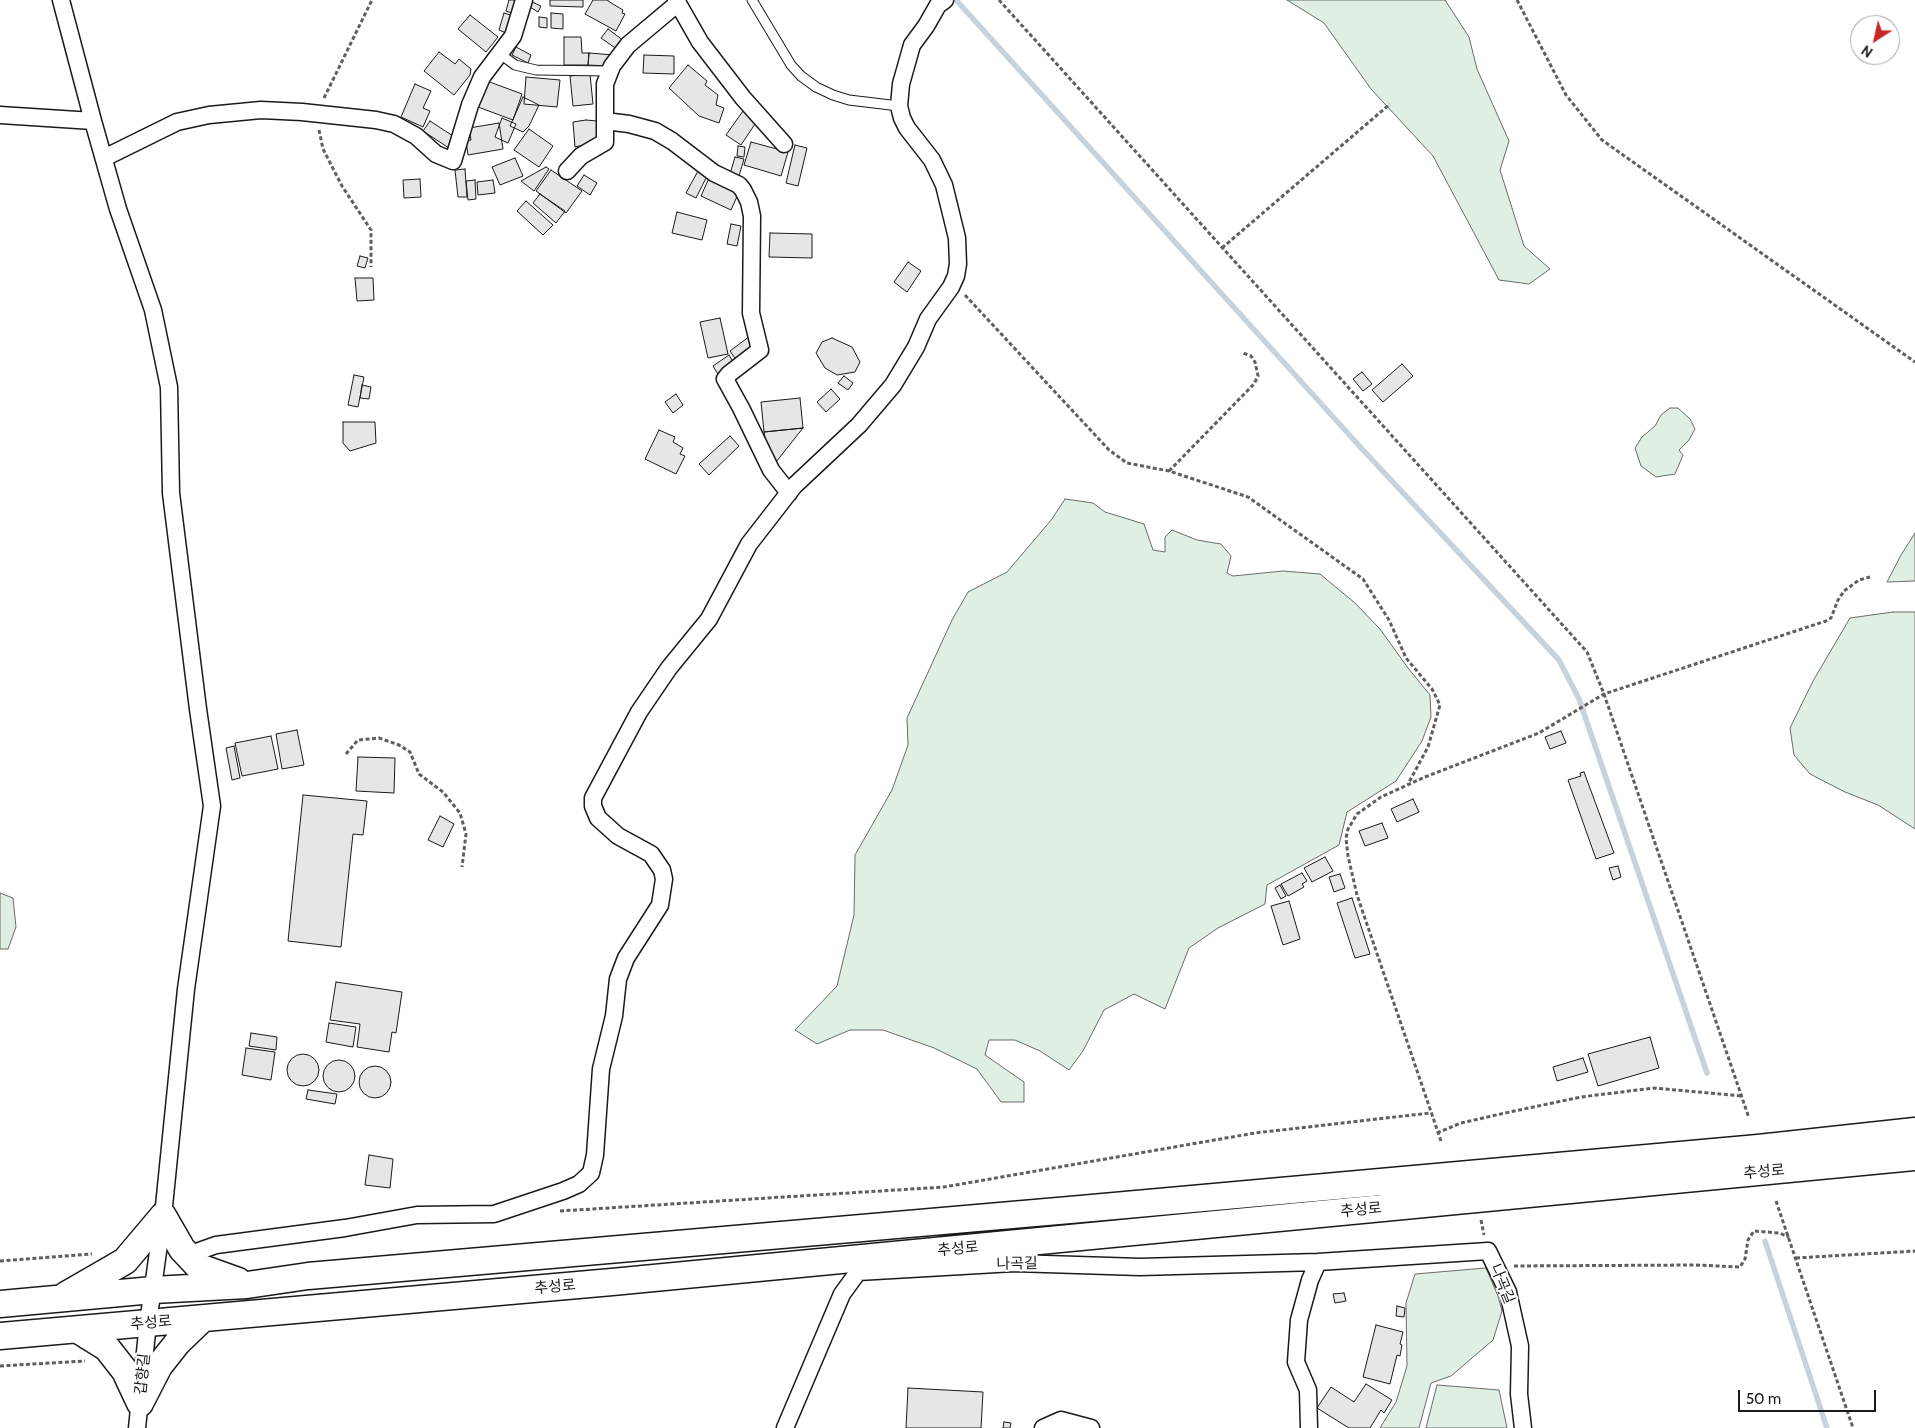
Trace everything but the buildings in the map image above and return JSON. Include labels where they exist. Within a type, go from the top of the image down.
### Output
[{"type":"main road","name":"추성로","points":[[0,1304],[153,1290],[247,1285],[308,1276],[1738,1150],[1915,1131]]},
{"type":"main road","name":"추성로","points":[[0,1336],[612,1282],[1915,1157]]},
{"type":"main road","points":[[59,1299],[125,1262],[164,1216],[182,1249],[199,1267],[247,1285]]},
{"type":"main road","points":[[139,1415],[159,1366],[178,1342],[202,1319]]},
{"type":"main road","points":[[78,1330],[107,1348],[125,1371],[139,1415]]},
{"type":"street","name":"갑향길","points":[[61,0],[118,209],[153,310],[169,387],[171,493],[212,806],[186,989],[164,1216],[148,1324],[139,1415]]},
{"type":"street","points":[[104,158],[177,122],[209,115],[261,110],[376,120],[394,124],[416,136],[436,154],[452,161],[470,105],[482,76],[513,36],[524,0]]},
{"type":"street","points":[[567,171],[581,156],[605,142],[605,84],[609,71],[628,44],[677,2],[700,42],[723,73],[784,144]]},
{"type":"street","points":[[188,1255],[216,1245],[345,1228],[417,1215],[494,1214],[579,1184],[591,1173],[595,1154],[601,1069],[614,1016],[618,979],[626,958],[660,905],[664,880],[662,870],[651,854],[618,836],[598,818],[593,806],[593,798],[620,745],[644,704],[669,668],[709,619],[749,544],[807,473],[859,425],[893,385],[916,347],[928,319],[951,287],[956,276],[959,251],[944,185],[932,160],[907,128],[899,106],[901,84],[912,44],[926,26],[939,2]]},
{"type":"street","points":[[0,114],[93,121]]},
{"type":"street","points":[[605,121],[629,124],[656,131],[672,140],[714,173],[739,185],[749,202],[752,216],[751,313],[760,350],[728,374],[725,379],[742,408],[771,470],[789,493]]},
{"type":"street","name":"나곡길","points":[[785,1428],[842,1294],[858,1272],[1014,1263],[1140,1267],[1318,1262],[1488,1250],[1508,1292],[1520,1346],[1519,1394],[1522,1428]]},
{"type":"street","points":[[1309,1428],[1308,1390],[1296,1362],[1299,1320],[1310,1280],[1318,1262]]},
{"type":"street","points":[[1043,1428],[1061,1420],[1091,1428]]},
{"type":"lane","points":[[752,0],[792,65],[809,81],[833,95],[848,100],[899,106]]},
{"type":"lane","points":[[498,53],[515,65],[536,70],[609,71]]},
{"type":"path","points":[[372,0],[316,114],[323,149],[342,186],[371,230],[372,267]]},
{"type":"path","points":[[999,0],[1587,652],[1604,694],[1749,1118]]},
{"type":"path","points":[[1517,0],[1566,95],[1602,140],[1915,362]]},
{"type":"path","points":[[1222,248],[1390,104]]},
{"type":"path","points":[[951,287],[962,292],[1108,450],[1127,463],[1169,471],[1248,497],[1363,579],[1389,620],[1406,658],[1432,689],[1440,706],[1428,747],[1407,785]]},
{"type":"path","points":[[1169,471],[1254,384],[1258,376],[1255,362],[1251,356],[1243,353]]},
{"type":"path","points":[[1441,1141],[1357,895],[1346,838],[1352,821],[1364,807],[1380,796],[1539,733],[1604,694],[1826,621],[1831,618],[1838,600],[1844,592],[1859,580],[1870,577]]},
{"type":"path","points":[[346,754],[358,740],[379,738],[399,745],[410,752],[419,774],[443,792],[460,813],[466,834],[462,866]]},
{"type":"path","points":[[1437,1133],[1460,1123],[1505,1112],[1581,1097],[1654,1088],[1742,1096]]},
{"type":"path","points":[[560,1211],[944,1187],[1255,1133],[1430,1113]]},
{"type":"path","points":[[1776,1202],[1853,1428]]},
{"type":"path","points":[[1496,1266],[1695,1265],[1740,1267],[1745,1259],[1748,1240],[1754,1231],[1779,1233],[1789,1237]]},
{"type":"path","points":[[1796,1258],[1915,1251]]},
{"type":"path","points":[[0,1261],[109,1253],[115,1254],[125,1262]]},
{"type":"path","points":[[0,1366],[116,1360]]},
{"type":"green space","points":[[1287,0],[1445,0],[1469,37],[1477,69],[1509,141],[1500,170],[1524,246],[1550,269],[1529,284],[1499,280],[1433,156],[1371,89],[1324,23]]},
{"type":"green space","points":[[1670,408],[1678,408],[1690,419],[1695,429],[1689,440],[1679,450],[1683,455],[1675,474],[1656,477],[1641,466],[1635,448],[1642,437],[1655,426],[1661,415]]},
{"type":"green space","points":[[1065,499],[1093,503],[1105,512],[1144,524],[1153,550],[1165,552],[1165,537],[1172,530],[1197,540],[1221,544],[1231,556],[1227,573],[1233,576],[1283,571],[1320,574],[1355,603],[1380,629],[1430,695],[1431,717],[1422,741],[1396,781],[1347,812],[1339,845],[1267,885],[1265,904],[1218,928],[1189,948],[1165,1009],[1134,994],[1104,1010],[1083,1051],[1069,1070],[1040,1051],[1015,1040],[989,1040],[985,1055],[1024,1082],[1024,1102],[1001,1102],[977,1069],[934,1048],[883,1030],[850,1030],[817,1044],[795,1030],[837,986],[854,915],[855,855],[892,790],[908,745],[907,718],[952,620],[968,592],[1007,572],[1052,519]]},
{"type":"green space","points":[[1915,533],[1915,581],[1887,582],[1901,555]]},
{"type":"green space","points":[[1893,612],[1915,612],[1915,829],[1878,805],[1845,792],[1810,774],[1794,755],[1790,728],[1813,681],[1850,618]]},
{"type":"green space","points":[[0,893],[13,898],[16,927],[8,949],[0,949]]},
{"type":"green space","points":[[1486,1268],[1502,1311],[1493,1340],[1451,1376],[1431,1383],[1419,1428],[1380,1428],[1396,1402],[1407,1366],[1406,1303],[1415,1274]]},
{"type":"green space","points":[[1437,1385],[1499,1390],[1507,1428],[1426,1428]]},
{"type":"waterway","points":[[956,0],[1363,450],[1559,660],[1579,699],[1707,1073]]},
{"type":"waterway","points":[[1765,1241],[1827,1428]]}]
